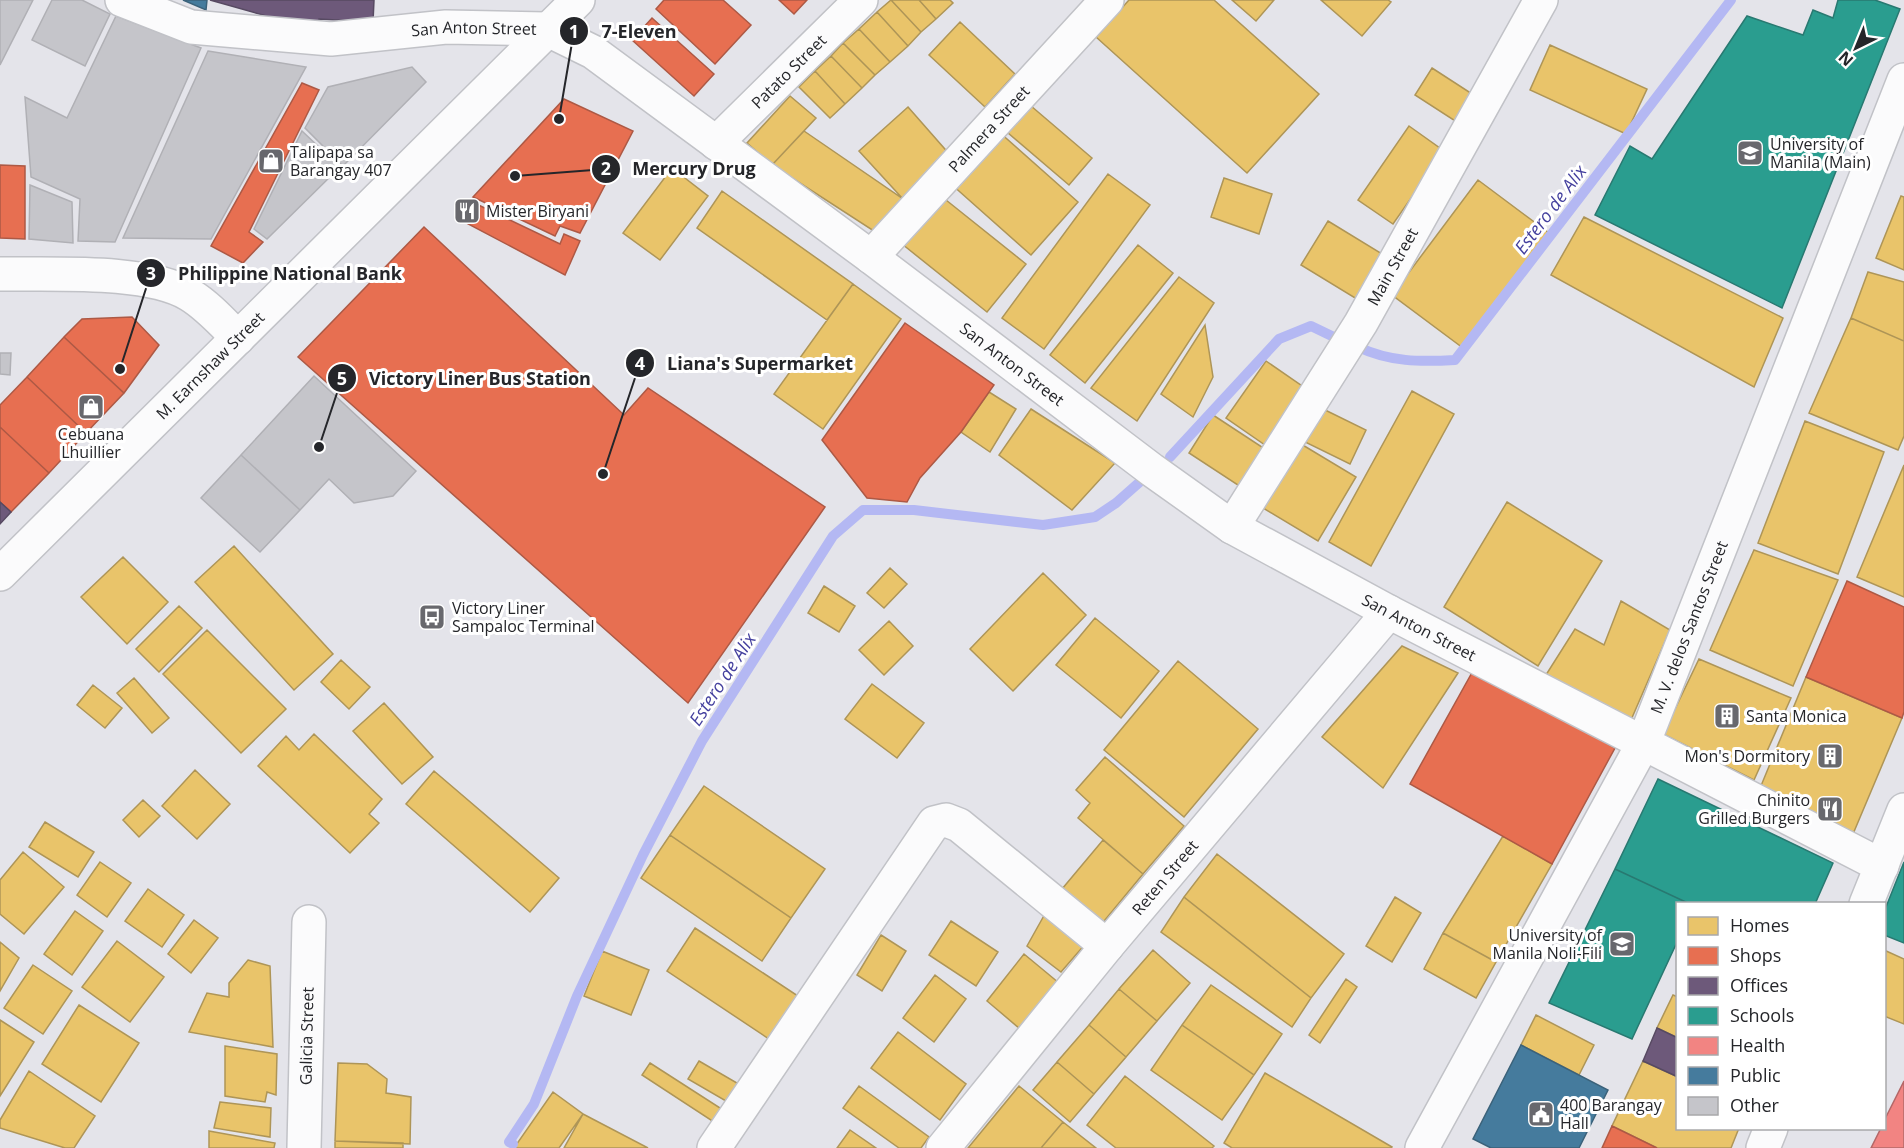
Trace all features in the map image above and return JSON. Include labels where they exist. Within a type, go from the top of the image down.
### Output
[{"type":"street","name":"San Anton Street","points":[[122,0],[191,27],[331,39],[446,27],[546,29],[592,52],[871,257],[1142,463],[1232,527],[1389,612],[1882,866]]},
{"type":"street","name":"M. Earnshaw Street","points":[[0,574],[546,29],[578,0]]},
{"type":"street","name":"Patato Street","points":[[716,143],[861,0]]},
{"type":"street","name":"Palmera Street","points":[[871,257],[1107,0]]},
{"type":"street","name":"Main Street","points":[[1232,527],[1361,323],[1541,0]]},
{"type":"street","name":"M. V. delos Santos Street","points":[[1422,1148],[1643,744],[1904,80]]},
{"type":"street","points":[[0,274],[99,276],[167,284],[197,300],[238,338]]},
{"type":"street","name":"Reten Street","points":[[943,1148],[1107,946],[1389,612]]},
{"type":"street","points":[[1866,902],[1904,810]]},
{"type":"street","points":[[714,1148],[934,823],[946,820],[959,825],[1107,946]]},
{"type":"street","name":"Galicia Street","points":[[304,1148],[309,922]]},
{"type":"street","points":[[1763,1148],[1770,1130]]},
{"type":"building: Homes","points":[[891,0],[919,0],[936,19],[921,32]]},
{"type":"building: Homes","points":[[891,0],[921,32],[908,46],[877,12]]},
{"type":"building: Homes","points":[[919,0],[950,0],[953,3],[936,19]]},
{"type":"building: Homes","points":[[1129,0],[1214,0],[1319,94],[1247,173],[1096,37]]},
{"type":"building: Homes","points":[[1232,0],[1274,0],[1256,21]]},
{"type":"building: Homes","points":[[1321,0],[1388,0],[1391,2],[1362,36]]},
{"type":"building: Homes","points":[[877,12],[908,46],[890,62],[859,29]]},
{"type":"building: Homes","points":[[960,22],[1015,74],[985,107],[929,55]]},
{"type":"building: Homes","points":[[859,29],[890,62],[875,75],[843,43]]},
{"type":"building: Homes","points":[[843,43],[875,75],[862,88],[831,56]]},
{"type":"building: Homes","points":[[1550,45],[1647,89],[1626,134],[1530,90]]},
{"type":"building: Homes","points":[[831,56],[862,88],[845,104],[815,71]]},
{"type":"building: Homes","points":[[1432,68],[1483,101],[1466,128],[1415,95]]},
{"type":"building: Homes","points":[[815,71],[845,104],[830,118],[799,87]]},
{"type":"building: Homes","points":[[790,96],[816,118],[772,165],[747,143]]},
{"type":"building: Homes","points":[[1024,100],[1092,158],[1069,185],[1001,127]]},
{"type":"building: Homes","points":[[908,107],[951,156],[903,199],[859,151]]},
{"type":"building: Homes","points":[[1409,126],[1444,151],[1393,224],[1358,200]]},
{"type":"building: Homes","points":[[804,131],[903,199],[880,235],[772,165]]},
{"type":"building: Homes","points":[[998,131],[1078,202],[1031,255],[951,184]]},
{"type":"building: Homes","points":[[672,168],[708,196],[660,260],[623,233]]},
{"type":"building: Homes","points":[[1108,174],[1150,205],[1044,349],[1002,318]]},
{"type":"building: Homes","points":[[1224,178],[1272,194],[1259,234],[1211,217]]},
{"type":"building: Homes","points":[[1478,180],[1549,233],[1463,348],[1392,295]]},
{"type":"building: Homes","points":[[722,191],[853,284],[827,320],[697,228]]},
{"type":"building: Homes","points":[[941,196],[1026,264],[987,312],[902,244]]},
{"type":"building: Homes","points":[[1901,196],[1904,197],[1904,270],[1876,258]]},
{"type":"building: Homes","points":[[1584,217],[1783,318],[1754,387],[1551,275]]},
{"type":"building: Homes","points":[[1328,221],[1387,257],[1360,301],[1301,265]]},
{"type":"building: Homes","points":[[1138,245],[1173,273],[1085,383],[1050,355]]},
{"type":"building: Homes","points":[[1868,272],[1904,282],[1904,341],[1851,318]]},
{"type":"building: Homes","points":[[1179,277],[1214,303],[1137,421],[1091,388]]},
{"type":"building: Homes","points":[[853,284],[901,319],[823,429],[774,394]]},
{"type":"building: Homes","points":[[1851,318],[1904,341],[1904,436],[1898,450],[1809,413]]},
{"type":"building: Homes","points":[[1205,325],[1213,377],[1193,417],[1161,394]]},
{"type":"building: Homes","points":[[1266,361],[1305,388],[1265,445],[1226,418]]},
{"type":"building: Homes","points":[[1412,391],[1454,414],[1371,566],[1329,542]]},
{"type":"building: Homes","points":[[989,392],[1016,409],[990,452],[961,432]]},
{"type":"building: Homes","points":[[1319,407],[1366,430],[1350,464],[1303,441]]},
{"type":"building: Homes","points":[[1031,409],[1115,463],[1072,510],[999,455]]},
{"type":"building: Homes","points":[[1213,415],[1271,453],[1247,491],[1189,453]]},
{"type":"building: Homes","points":[[1805,421],[1884,452],[1838,574],[1758,543]]},
{"type":"building: Homes","points":[[1296,441],[1356,477],[1318,541],[1258,505]]},
{"type":"building: Homes","points":[[1904,465],[1904,597],[1857,577]]},
{"type":"building: Homes","points":[[1507,502],[1602,561],[1538,666],[1444,607]]},
{"type":"building: Homes","points":[[234,546],[333,654],[294,690],[195,582]]},
{"type":"building: Homes","points":[[1754,550],[1838,580],[1793,686],[1710,650]]},
{"type":"building: Homes","points":[[123,557],[168,602],[127,644],[81,597]]},
{"type":"building: Homes","points":[[890,568],[907,584],[884,608],[867,593]]},
{"type":"building: Homes","points":[[1043,573],[1086,615],[1013,691],[970,649]]},
{"type":"building: Homes","points":[[824,586],[855,606],[839,632],[808,613]]},
{"type":"building: Homes","points":[[1621,601],[1670,630],[1631,720],[1544,678],[1575,629],[1604,645]]},
{"type":"building: Homes","points":[[179,606],[202,628],[159,672],[136,649]]},
{"type":"building: Homes","points":[[1095,618],[1159,671],[1121,718],[1056,665]]},
{"type":"building: Homes","points":[[889,621],[913,646],[884,675],[859,650]]},
{"type":"building: Homes","points":[[207,630],[286,709],[241,753],[163,674]]},
{"type":"building: Homes","points":[[1402,646],[1458,673],[1383,788],[1322,737]]},
{"type":"building: Homes","name":"Santa Monica","points":[[1699,659],[1791,698],[1754,780],[1663,734]]},
{"type":"building: Homes","points":[[341,660],[370,687],[349,709],[321,682]]},
{"type":"building: Homes","points":[[1178,661],[1258,729],[1184,817],[1104,750]]},
{"type":"building: Homes","name":"Mon's Dormitory","points":[[1806,677],[1902,718],[1853,834],[1758,793]]},
{"type":"building: Homes","points":[[134,678],[169,718],[152,733],[117,693]]},
{"type":"building: Homes","points":[[872,684],[924,723],[897,758],[845,719]]},
{"type":"building: Homes","points":[[93,685],[122,708],[105,728],[77,705]]},
{"type":"building: Homes","points":[[384,703],[433,757],[402,784],[353,731]]},
{"type":"building: Homes","points":[[314,734],[382,799],[369,814],[379,823],[350,853],[258,766],[286,736],[299,750]]},
{"type":"building: Homes","points":[[1105,757],[1184,826],[1143,874],[1078,818],[1090,803],[1076,790]]},
{"type":"building: Homes","points":[[195,770],[230,804],[197,839],[162,806]]},
{"type":"building: Homes","points":[[434,771],[559,878],[530,912],[406,804]]},
{"type":"building: Homes","points":[[704,786],[825,869],[791,918],[670,835]]},
{"type":"building: Homes","points":[[143,800],[160,816],[139,837],[123,820]]},
{"type":"building: Homes","points":[[45,822],[94,852],[78,877],[29,847]]},
{"type":"building: Homes","points":[[670,835],[791,918],[762,961],[641,878]]},
{"type":"building: Homes","points":[[1503,836],[1552,864],[1496,962],[1443,933]]},
{"type":"building: Homes","points":[[1103,840],[1143,874],[1100,926],[1062,889]]},
{"type":"building: Homes","points":[[23,852],[64,887],[24,934],[0,914],[0,880]]},
{"type":"building: Homes","points":[[1217,854],[1344,954],[1311,998],[1184,897]]},
{"type":"building: Homes","points":[[100,862],[131,883],[107,917],[77,895]]},
{"type":"building: Homes","points":[[148,889],[184,915],[162,947],[125,921]]},
{"type":"building: Homes","points":[[1184,897],[1311,998],[1292,1027],[1161,932]]},
{"type":"building: Homes","points":[[1395,897],[1421,913],[1392,962],[1366,946]]},
{"type":"building: Homes","points":[[75,911],[103,931],[72,975],[44,954]]},
{"type":"building: Homes","points":[[1046,912],[1087,942],[1061,972],[1027,946]]},
{"type":"building: Homes","points":[[194,920],[218,938],[191,973],[168,954]]},
{"type":"building: Homes","points":[[951,921],[998,952],[976,986],[929,955]]},
{"type":"building: Homes","points":[[695,928],[804,1000],[775,1043],[667,971]]},
{"type":"building: Homes","points":[[1443,933],[1496,962],[1476,998],[1424,969]]},
{"type":"building: Homes","points":[[881,935],[906,951],[882,991],[857,975]]},
{"type":"building: Homes","points":[[117,941],[164,977],[130,1022],[82,987]]},
{"type":"building: Homes","points":[[0,942],[19,958],[0,991]]},
{"type":"building: Homes","points":[[1153,950],[1190,983],[1157,1021],[1119,989]]},
{"type":"building: Homes","points":[[602,951],[649,970],[631,1015],[584,996]]},
{"type":"building: Homes","points":[[1886,951],[1904,959],[1904,1024],[1886,1017]]},
{"type":"building: Homes","points":[[1024,954],[1059,983],[1019,1028],[987,1001]]},
{"type":"building: Homes","points":[[248,960],[270,966],[273,1047],[189,1032],[207,993],[229,997],[229,983]]},
{"type":"building: Homes","points":[[33,965],[72,991],[43,1034],[4,1008]]},
{"type":"building: Homes","points":[[935,975],[966,999],[934,1042],[903,1018]]},
{"type":"building: Homes","points":[[1346,979],[1357,987],[1320,1043],[1309,1035]]},
{"type":"building: Homes","points":[[1211,985],[1282,1034],[1254,1075],[1182,1025]]},
{"type":"building: Homes","points":[[1119,989],[1157,1021],[1126,1057],[1089,1025]]},
{"type":"building: Homes","points":[[1673,995],[1676,996],[1676,1037],[1657,1028]]},
{"type":"building: Homes","points":[[79,1005],[139,1043],[101,1102],[42,1064]]},
{"type":"building: Homes","points":[[1536,1015],[1594,1045],[1579,1075],[1521,1045]]},
{"type":"building: Homes","points":[[0,1020],[34,1042],[0,1096]]},
{"type":"building: Homes","points":[[1089,1025],[1126,1057],[1094,1094],[1057,1062]]},
{"type":"building: Homes","points":[[1182,1025],[1254,1075],[1222,1120],[1151,1070]]},
{"type":"building: Homes","points":[[898,1032],[966,1084],[940,1120],[871,1068]]},
{"type":"building: Homes","points":[[225,1046],[277,1054],[276,1095],[267,1092],[265,1102],[225,1096]]},
{"type":"building: Homes","points":[[699,1061],[749,1090],[738,1108],[688,1079]]},
{"type":"building: Homes","points":[[1643,1061],[1676,1076],[1676,1130],[1738,1130],[1731,1148],[1657,1148],[1612,1126]]},
{"type":"building: Homes","points":[[1057,1062],[1094,1094],[1070,1122],[1033,1090]]},
{"type":"building: Homes","points":[[338,1063],[367,1064],[387,1079],[386,1093],[411,1097],[410,1144],[335,1141]]},
{"type":"building: Homes","points":[[650,1063],[731,1115],[723,1128],[642,1075]]},
{"type":"building: Homes","points":[[29,1071],[95,1116],[74,1148],[65,1148],[0,1128],[0,1120]]},
{"type":"building: Homes","points":[[1265,1073],[1392,1147],[1232,1148],[1224,1143]]},
{"type":"building: Homes","points":[[1125,1076],[1214,1146],[1212,1148],[1116,1148],[1087,1125]]},
{"type":"building: Homes","points":[[859,1086],[929,1137],[921,1148],[899,1148],[843,1108]]},
{"type":"building: Homes","points":[[1019,1086],[1063,1122],[1041,1148],[968,1148]]},
{"type":"building: Homes","points":[[553,1092],[583,1114],[559,1148],[514,1148]]},
{"type":"building: Homes","points":[[220,1102],[271,1108],[270,1137],[214,1128]]},
{"type":"building: Homes","points":[[583,1114],[648,1148],[564,1148]]},
{"type":"building: Homes","points":[[1063,1122],[1096,1148],[1041,1148]]},
{"type":"building: Homes","points":[[850,1130],[876,1148],[837,1148]]},
{"type":"building: Homes","points":[[209,1131],[275,1143],[274,1148],[209,1148]]},
{"type":"building: Homes","points":[[335,1141],[403,1143],[403,1148],[335,1148]]},
{"type":"building: Shops","points":[[664,0],[723,0],[751,25],[715,64],[656,9]]},
{"type":"building: Shops","points":[[779,0],[807,0],[794,14]]},
{"type":"building: Shops","points":[[652,18],[714,74],[694,96],[632,40]]},
{"type":"building: Shops","name":"Talipapa sa Barangay 407","points":[[302,83],[319,90],[249,232],[263,242],[243,263],[211,246]]},
{"type":"building: Shops","points":[[564,99],[633,131],[580,233],[560,226],[555,236],[473,197]]},
{"type":"building: Shops","points":[[0,165],[25,166],[25,239],[0,238]]},
{"type":"building: Shops","points":[[468,200],[560,244],[564,234],[580,241],[565,275],[455,217]]},
{"type":"building: Shops","points":[[424,227],[624,415],[648,388],[825,507],[688,703],[298,357]]},
{"type":"building: Shops","points":[[132,317],[159,345],[124,393],[64,337],[82,319]]},
{"type":"building: Shops","points":[[905,323],[994,385],[961,432],[920,478],[907,502],[867,498],[822,440]]},
{"type":"building: Shops","points":[[64,337],[124,393],[86,433],[27,377]]},
{"type":"building: Shops","points":[[27,377],[86,433],[49,473],[0,427],[0,405]]},
{"type":"building: Shops","points":[[0,427],[49,473],[11,512],[0,502]]},
{"type":"building: Shops","points":[[1847,581],[1904,607],[1904,712],[1902,718],[1806,677]]},
{"type":"building: Shops","points":[[1474,669],[1615,748],[1552,864],[1410,784]]},
{"type":"building: Shops","points":[[1612,1126],[1657,1148],[1602,1148]]},
{"type":"building: Offices","points":[[210,0],[374,0],[373,22],[319,19],[318,25],[270,23],[270,17]]},
{"type":"building: Offices","points":[[0,502],[11,512],[0,524]]},
{"type":"building: Offices","points":[[1657,1028],[1676,1037],[1676,1076],[1643,1061]]},
{"type":"building: Schools","name":"University of Manila (Main)","points":[[1838,0],[1875,0],[1900,9],[1782,308],[1595,215],[1630,146],[1652,159],[1747,16],[1803,35],[1813,10],[1833,18]]},
{"type":"building: Schools","points":[[1658,779],[1833,863],[1816,902],[1686,902],[1615,869]]},
{"type":"building: Schools","points":[[1904,862],[1904,943],[1886,936],[1886,907]]},
{"type":"building: Schools","points":[[1615,869],[1686,902],[1676,902],[1676,944],[1632,1039],[1549,1003]]},
{"type":"building: Health","points":[[1904,1081],[1904,1148],[1871,1148],[1880,1130],[1886,1130],[1886,1117]]},
{"type":"building: Public","points":[[183,0],[207,0],[206,10]]},
{"type":"building: Public","name":"400 Barangay Hall","points":[[1521,1045],[1608,1090],[1579,1148],[1491,1148],[1473,1139]]},
{"type":"building: Other","points":[[0,0],[33,0],[0,65]]},
{"type":"building: Other","points":[[52,0],[82,0],[110,14],[85,66],[32,40]]},
{"type":"building: Other","points":[[116,16],[201,48],[115,242],[78,241],[80,199],[31,177],[25,97],[67,118]]},
{"type":"building: Other","points":[[208,51],[306,67],[211,239],[123,238]]},
{"type":"building: Other","points":[[412,67],[426,82],[343,166],[305,128],[328,87]]},
{"type":"building: Other","points":[[302,131],[340,167],[267,239],[254,229]]},
{"type":"building: Other","points":[[30,185],[72,202],[73,243],[29,239]]},
{"type":"building: Other","points":[[0,353],[11,353],[10,375],[0,374]]},
{"type":"building: Other","points":[[314,376],[416,471],[393,496],[354,503],[329,479],[300,510],[241,455]]},
{"type":"building: Other","points":[[241,455],[300,510],[260,552],[201,498]]},
{"type":"waterway","name":"Estero de Alix","points":[[1358,347],[1382,356],[1405,360],[1455,360],[1731,0]]},
{"type":"waterway","name":"Estero de Alix","points":[[1170,457],[1279,339],[1311,326],[1338,339]]},
{"type":"waterway","name":"Estero de Alix","points":[[513,1144],[509,1142],[534,1104],[577,996],[643,855],[702,741],[833,536],[863,510],[914,510],[1043,525],[1095,517],[1116,503],[1142,480]]},
{"type":"place","name":"7-Eleven","points":[[559,119]]},
{"type":"place","name":"University of Manila (Main)","points":[[1750,153]]},
{"type":"place","name":"Talipapa sa Barangay 407","points":[[271,161]]},
{"type":"place","name":"Mercury Drug","points":[[515,176]]},
{"type":"place","name":"Mister Biryani","points":[[467,211]]},
{"type":"place","name":"Philippine National Bank","points":[[120,369]]},
{"type":"place","name":"Cebuana Lhuillier","points":[[91,407]]},
{"type":"place","name":"Victory Liner Bus Station","points":[[319,447]]},
{"type":"place","name":"Liana's Supermarket","points":[[603,474]]},
{"type":"place","name":"Victory Liner Sampaloc Terminal","points":[[432,617]]},
{"type":"place","name":"Santa Monica","points":[[1727,716]]},
{"type":"place","name":"Mon's Dormitory","points":[[1830,756]]},
{"type":"place","name":"Chinito Grilled Burgers","points":[[1830,809]]},
{"type":"place","name":"University of Manila Noli-Fili","points":[[1622,944]]},
{"type":"place","name":"400 Barangay Hall","points":[[1541,1114]]}]
